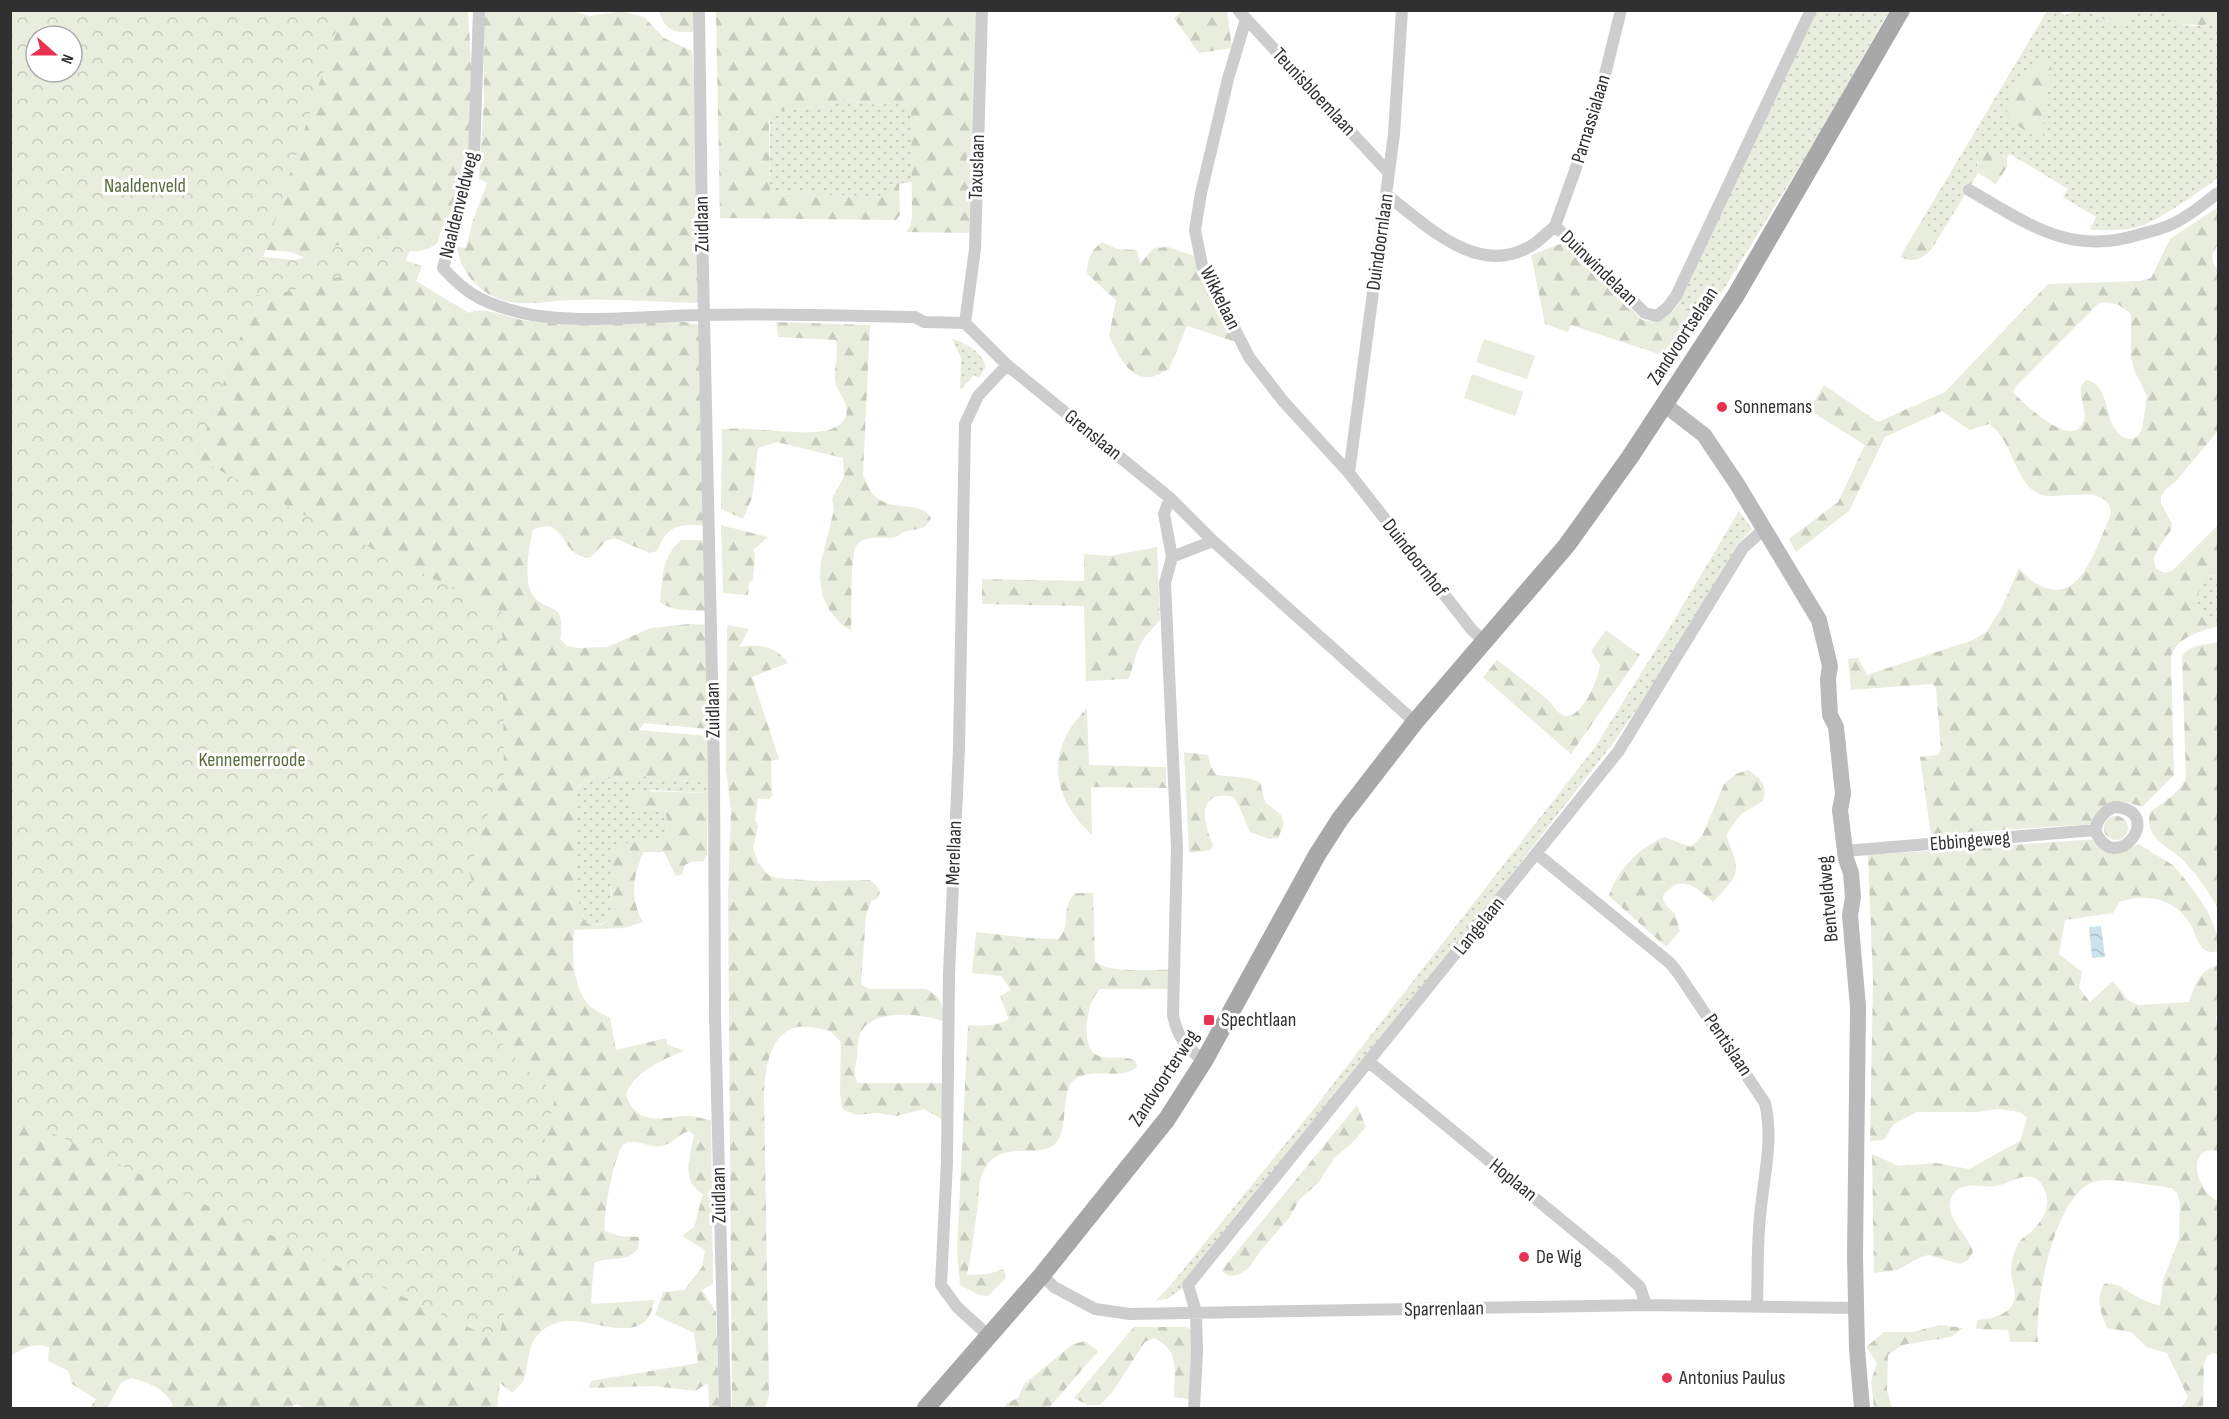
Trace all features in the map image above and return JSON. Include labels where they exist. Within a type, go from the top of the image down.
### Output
[{"type":"main road","name":"Zandvoortselaan","points":[[1466,661],[1567,545],[1665,405],[1736,295],[1901,10]]},
{"type":"main road","name":"Zandvoorterweg","points":[[926,1408],[1042,1275],[1167,1119],[1204,1061],[1317,855],[1355,797],[1466,661]]},
{"type":"street","name":"Naaldenveldweg","points":[[479,10],[474,156],[443,268],[461,288],[479,300],[513,311],[571,318],[704,315]]},
{"type":"street","name":"Zuidlaan","points":[[699,10],[714,758],[715,1005],[725,1408]]},
{"type":"street","name":"Taxuslaan","points":[[965,323],[975,249],[982,10]]},
{"type":"street","name":"Duindoornlaan","points":[[1348,473],[1387,195],[1394,134],[1402,10]]},
{"type":"street","name":"Parnassialaan","points":[[1555,226],[1594,116],[1620,10]]},
{"type":"street","name":"Zandvoortselaan","points":[[1657,316],[1676,296],[1811,10]]},
{"type":"street","name":"Teunisbloemlaan","points":[[1242,15],[1389,173]]},
{"type":"street","name":"Wikkelaan","points":[[1242,15],[1201,193],[1195,230],[1202,265],[1249,357],[1283,401],[1348,473]]},
{"type":"street","points":[[1969,190],[2038,229],[2069,239],[2095,243],[2120,241],[2172,224],[2218,193]]},
{"type":"street","name":"Duinwindelaan","points":[[1387,195],[1443,238],[1459,247],[1494,257],[1518,251],[1533,244],[1555,226],[1645,313],[1657,316]]},
{"type":"street","points":[[704,315],[915,317],[924,322],[965,323]]},
{"type":"street","name":"Grenslaan","points":[[965,323],[1006,365],[1170,498],[1214,541],[1415,722]]},
{"type":"street","name":"Merellaan","points":[[989,1336],[957,1307],[941,1285],[947,1161],[949,974],[959,748],[965,424],[978,396],[1006,365]]},
{"type":"street","name":"Bentveldweg","points":[[1665,405],[1704,435],[1737,484],[1819,620],[1830,666],[1828,679],[1830,715],[1836,727],[1843,794],[1840,810],[1845,851],[1851,873],[1850,915],[1858,1007],[1855,1245],[1857,1349],[1862,1408]]},
{"type":"street","name":"Duindoornhof","points":[[1348,473],[1472,630],[1484,641]]},
{"type":"street","points":[[1170,498],[1164,514],[1172,557],[1165,582],[1177,848],[1173,1015],[1178,1034],[1188,1049],[1204,1061]]},
{"type":"street","name":"Langelaan","points":[[1196,1312],[1188,1286],[1618,752],[1743,548],[1764,529]]},
{"type":"street","points":[[1172,557],[1214,541]]},
{"type":"street","name":"Ebbingeweg","points":[[1845,851],[2095,830]]},
{"type":"street","name":"Pentislaan","points":[[1537,854],[1670,963],[1754,1083],[1765,1103],[1768,1132],[1760,1219],[1757,1305]]},
{"type":"street","name":"Hoplaan","points":[[1369,1062],[1615,1264],[1640,1287],[1646,1305]]},
{"type":"street","name":"Sparrenlaan","points":[[1042,1275],[1054,1287],[1095,1309],[1130,1314],[1646,1305],[1857,1308]]},
{"type":"street","points":[[1194,1408],[1197,1352],[1196,1312]]},
{"type":"green space","name":"Kennemerroode","points":[[11,10],[343,11],[263,257],[296,260],[369,234],[414,243],[399,273],[374,267],[279,294],[256,295],[196,458],[502,613],[504,781],[496,790],[469,871],[482,914],[479,1018],[519,1063],[556,1093],[498,1341],[11,1114]]},
{"type":"green space","points":[[2133,10],[2172,11],[2178,22],[2190,26],[2218,21],[2218,178],[2177,206],[2143,225],[2124,230],[2093,230],[2090,229],[2096,217],[2063,197],[2068,189],[2010,154],[2007,158],[1996,151],[1977,161],[1978,173],[1931,250],[1930,234],[1922,220],[2047,11],[2058,11],[2066,15],[2083,11],[2108,22],[2134,12]]},
{"type":"green space","points":[[2133,10],[2131,19],[2120,24],[2105,20],[2090,11]]},
{"type":"green space","points":[[266,11],[468,11],[472,94],[469,149],[464,176],[455,202],[437,243],[433,246],[420,251],[311,260],[291,252],[257,249]]},
{"type":"green space","points":[[483,11],[572,11],[590,16],[622,11],[644,17],[664,38],[692,51],[696,101],[699,303],[602,299],[511,302],[485,292],[466,272],[457,247],[466,248],[473,220],[487,183],[479,179],[484,101]]},
{"type":"green space","points":[[659,11],[693,11],[693,32],[671,29],[664,22]]},
{"type":"green space","points":[[716,11],[977,11],[971,233],[906,232],[912,217],[911,109],[900,102],[878,105],[844,99],[828,106],[783,110],[770,115],[769,123],[770,193],[885,197],[891,185],[899,183],[900,215],[896,220],[720,218]]},
{"type":"green space","points":[[1183,11],[1227,11],[1232,48],[1199,53],[1174,18]]},
{"type":"green space","points":[[1817,11],[1889,11],[1820,133],[1706,318],[1678,305]]},
{"type":"green space","points":[[2172,11],[2218,11],[2218,21],[2203,25],[2179,24],[2173,17]]},
{"type":"green space","points":[[2041,60],[2051,66],[2052,75],[2044,108],[2043,141],[2011,119],[2007,105],[2017,85]]},
{"type":"green space","points":[[844,99],[878,105],[900,102],[911,109],[912,182],[891,185],[886,197],[770,193],[770,115],[783,110],[828,106]]},
{"type":"green space","points":[[1988,150],[1996,151],[2007,158],[2007,167],[1996,184],[1978,173],[1979,160]]},
{"type":"green space","points":[[2218,207],[2218,244],[2212,255],[2214,265],[2218,269],[2218,431],[2161,497],[2161,503],[2172,524],[2171,530],[2154,558],[2155,567],[2159,571],[2173,570],[2218,525],[2218,575],[2203,576],[2195,611],[2218,622],[2218,626],[2184,639],[2174,649],[2171,656],[2174,775],[2142,807],[2125,803],[2113,804],[2092,824],[1931,835],[1920,757],[1938,755],[1941,750],[1936,688],[1932,684],[1851,690],[1848,659],[1858,658],[1867,675],[1973,640],[1986,632],[2002,607],[2019,568],[2033,581],[2050,589],[2062,589],[2072,584],[2089,564],[2111,514],[2108,504],[2102,498],[2093,495],[2047,496],[2039,494],[2024,480],[2004,440],[1989,424],[1970,430],[1942,411],[1885,437],[1849,511],[1796,552],[1789,539],[1838,502],[1865,445],[1809,410],[1824,385],[1878,422],[1945,392],[2048,284],[2139,281],[2151,278],[2170,239]],"holes":[[[2099,303],[2119,305],[2131,314],[2131,357],[2134,370],[2147,396],[2142,430],[2137,437],[2130,439],[2121,435],[2115,428],[2101,391],[2095,384],[2086,380],[2081,389],[2084,420],[2078,429],[2070,431],[2060,429],[2037,414],[2013,392],[2016,386]]]},
{"type":"green space","points":[[1922,220],[1931,234],[1931,250],[1917,259],[1909,260],[1900,257]]},
{"type":"green space","points":[[1102,242],[1117,249],[1137,250],[1140,263],[1154,248],[1168,247],[1194,256],[1236,342],[1187,326],[1169,369],[1151,377],[1143,377],[1130,370],[1124,364],[1109,336],[1116,300],[1087,274],[1090,256]]},
{"type":"green space","points":[[1565,242],[1642,320],[1653,321],[1662,318],[1678,305],[1699,314],[1674,353],[1668,357],[1571,325],[1568,332],[1545,324],[1531,255]]},
{"type":"green space","points":[[398,258],[422,266],[416,281],[469,313],[490,311],[528,321],[680,321],[699,325],[701,471],[708,525],[676,527],[666,535],[657,551],[650,553],[614,538],[606,541],[590,558],[580,556],[557,531],[544,526],[533,530],[528,570],[531,592],[542,604],[557,612],[561,626],[560,639],[567,646],[607,647],[651,628],[689,624],[710,625],[708,729],[644,723],[639,730],[708,736],[710,777],[698,782],[643,776],[624,780],[610,777],[587,778],[577,788],[577,897],[585,922],[595,925],[602,924],[610,913],[611,851],[631,841],[660,841],[668,828],[665,808],[642,812],[626,803],[630,796],[638,791],[708,793],[707,854],[704,861],[685,865],[682,874],[676,876],[664,852],[644,852],[634,887],[636,904],[643,922],[624,928],[574,930],[573,949],[578,987],[589,1005],[610,1018],[616,1050],[667,1038],[667,1044],[684,1051],[650,1067],[635,1080],[626,1095],[631,1105],[642,1116],[649,1118],[686,1116],[711,1120],[713,1284],[702,1290],[716,1312],[719,1408],[709,1408],[708,1383],[695,1391],[654,1386],[588,1388],[591,1381],[698,1363],[694,1333],[655,1315],[663,1292],[684,1290],[702,1267],[705,1250],[682,1236],[694,1227],[703,1194],[696,1189],[689,1175],[689,1160],[694,1135],[689,1131],[661,1146],[637,1142],[624,1144],[620,1149],[610,1185],[605,1213],[605,1231],[620,1236],[639,1237],[639,1246],[630,1256],[594,1263],[591,1302],[593,1304],[654,1300],[649,1316],[640,1325],[628,1328],[569,1321],[556,1323],[546,1328],[539,1333],[531,1346],[524,1379],[520,1385],[512,1393],[500,1383],[497,1408],[305,1408],[296,1404],[290,1408],[174,1408],[167,1396],[157,1388],[131,1378],[121,1383],[107,1408],[90,1408],[96,1399],[72,1384],[68,1371],[48,1361],[49,1347],[38,1345],[29,1347],[11,1356],[11,289],[262,267]]},
{"type":"green space","points":[[776,322],[870,325],[863,474],[869,489],[877,498],[887,503],[916,508],[924,511],[931,518],[922,528],[903,532],[896,537],[864,540],[856,546],[852,573],[851,631],[841,624],[830,611],[822,595],[820,578],[821,562],[834,510],[832,498],[844,477],[843,458],[777,442],[758,448],[752,498],[743,519],[721,509],[722,429],[818,432],[837,426],[846,416],[845,402],[835,381],[836,340],[778,337]]},
{"type":"green space","points":[[952,339],[973,349],[981,357],[986,367],[979,378],[974,375],[960,390],[961,358]]},
{"type":"green space","points":[[1484,339],[1535,356],[1527,379],[1476,362]]},
{"type":"green space","points":[[1472,374],[1523,392],[1515,416],[1464,398]]},
{"type":"green space","points":[[1739,511],[1752,529],[1738,544],[1677,651],[1614,742],[1404,1012],[1180,1290],[1169,1298],[1155,1301],[1169,1287],[1312,1111],[1595,747]]},
{"type":"green space","points":[[721,525],[768,537],[753,550],[755,554],[753,579],[749,583],[748,595],[723,593]]},
{"type":"green space","points":[[681,540],[708,540],[709,611],[677,609],[660,602],[666,561]]},
{"type":"green space","points":[[1157,547],[1160,620],[1144,638],[1129,679],[1086,681],[1084,606],[982,604],[982,579],[1084,581],[1084,554],[1110,556]]},
{"type":"green space","points":[[2218,575],[2218,622],[2195,611],[2203,576]]},
{"type":"green space","points":[[727,625],[749,629],[739,647],[767,647],[778,652],[788,663],[752,677],[779,759],[771,761],[772,796],[769,799],[758,799],[755,820],[758,826],[753,848],[758,862],[767,874],[776,878],[819,881],[870,880],[876,885],[880,892],[877,899],[871,901],[866,915],[861,984],[869,989],[926,989],[938,997],[949,1023],[915,1015],[877,1019],[861,1032],[855,1070],[858,1083],[947,1083],[945,1121],[924,1109],[896,1116],[878,1113],[857,1115],[844,1110],[840,1093],[841,1045],[830,1031],[797,1027],[787,1031],[774,1046],[767,1065],[764,1095],[769,1396],[765,1408],[732,1408],[728,894],[731,811],[726,769]]},
{"type":"green space","points":[[1606,630],[1640,655],[1571,754],[1483,677],[1497,660],[1548,700],[1559,713],[1568,716],[1581,707],[1592,689],[1600,665],[1591,651]]},
{"type":"green space","points":[[2218,642],[2218,909],[2206,889],[2182,859],[2153,835],[2149,821],[2150,812],[2176,792],[2186,777],[2182,657],[2193,647]]},
{"type":"green space","points":[[1087,708],[1089,765],[1166,767],[1166,788],[1091,787],[1092,835],[1078,820],[1068,804],[1061,788],[1058,772],[1059,756],[1064,740],[1073,724]]},
{"type":"green space","points":[[1184,752],[1208,755],[1216,775],[1247,778],[1260,782],[1265,802],[1281,815],[1284,824],[1278,838],[1269,839],[1250,832],[1233,797],[1221,796],[1213,798],[1205,810],[1207,827],[1213,845],[1211,850],[1189,853]]},
{"type":"green space","points":[[1748,770],[1757,776],[1765,791],[1763,801],[1741,814],[1726,835],[1736,865],[1736,872],[1713,902],[1697,889],[1686,884],[1674,885],[1666,892],[1663,900],[1675,915],[1680,931],[1666,947],[1609,896],[1617,877],[1646,847],[1664,837],[1691,847],[1702,836],[1724,784],[1736,774]]},
{"type":"green space","points":[[643,776],[698,782],[710,777],[708,793],[650,790],[649,809],[665,808],[668,828],[660,841],[631,841],[612,880],[611,914],[601,924],[587,923],[577,897],[577,789],[587,778],[610,777],[624,780]]},
{"type":"green space","points":[[2116,816],[2124,820],[2128,828],[2124,836],[2116,840],[2108,836],[2104,828],[2108,820]]},
{"type":"green space","points":[[2098,839],[2122,850],[2138,844],[2173,865],[2207,910],[2218,936],[2218,951],[2207,951],[2200,945],[2191,925],[2178,909],[2160,900],[2129,899],[2119,902],[2113,913],[2065,920],[2059,954],[2082,972],[2079,988],[2090,1002],[2113,981],[2128,1000],[2138,1005],[2189,1002],[2202,974],[2218,965],[2216,1018],[2218,1029],[2218,1151],[2201,1154],[2197,1169],[2203,1187],[2218,1201],[2218,1354],[2212,1353],[2207,1356],[2204,1363],[2203,1408],[2181,1408],[2188,1397],[2167,1353],[2147,1347],[2131,1332],[2107,1328],[2100,1306],[2100,1295],[2104,1284],[2112,1284],[2138,1298],[2160,1306],[2163,1280],[2179,1239],[2180,1204],[2177,1193],[2171,1188],[2104,1180],[2082,1189],[2069,1205],[2058,1226],[2050,1251],[2039,1302],[2038,1342],[2010,1342],[2008,1330],[1976,1329],[1977,1320],[1990,1318],[2007,1311],[2015,1300],[2011,1270],[2014,1252],[2020,1241],[2040,1221],[2047,1206],[2043,1187],[2031,1177],[2022,1177],[1996,1186],[1965,1186],[1956,1191],[1951,1199],[1950,1207],[1956,1223],[1973,1252],[1968,1260],[1961,1264],[1928,1255],[1897,1270],[1874,1273],[1872,1154],[1899,1166],[1936,1163],[1969,1169],[2020,1141],[2027,1118],[2020,1112],[1998,1109],[1976,1112],[1917,1112],[1894,1124],[1884,1140],[1870,1141],[1873,981],[1868,855]]},
{"type":"green space","points":[[1075,893],[1093,893],[1095,961],[1109,968],[1173,970],[1173,989],[1101,989],[1092,1001],[1087,1020],[1090,1048],[1100,1056],[1132,1059],[1136,1062],[1137,1067],[1123,1073],[1090,1074],[1075,1079],[1068,1091],[1061,1133],[1052,1147],[1043,1150],[1003,1153],[994,1158],[986,1167],[980,1184],[967,1275],[988,1274],[1004,1269],[1006,1278],[988,1296],[979,1295],[960,1285],[957,1250],[968,1025],[994,1025],[1009,1019],[1000,996],[1011,990],[1001,976],[972,973],[976,932],[1058,939],[1065,928],[1068,906]]},
{"type":"green space","points":[[1357,1105],[1366,1127],[1334,1158],[1319,1182],[1300,1199],[1289,1218],[1261,1250],[1249,1268],[1238,1275],[1230,1276],[1221,1271]]},
{"type":"green space","points":[[1940,1325],[1963,1328],[1951,1337],[1902,1345],[1888,1355],[1887,1391],[1892,1408],[1874,1408],[1871,1381],[1877,1363],[1866,1347],[1884,1332],[1913,1332]]},
{"type":"green space","points":[[1134,1327],[1185,1327],[1192,1330],[1189,1399],[1174,1397],[1175,1370],[1172,1356],[1163,1343],[1154,1338],[1145,1342],[1113,1391],[1100,1405],[1088,1405],[1074,1398]]},
{"type":"green space","points":[[1085,1341],[1098,1351],[1049,1408],[1004,1408],[1007,1403],[1018,1398],[1024,1384],[1073,1344]]},
{"type":"water","points":[[2101,926],[2105,957],[2092,958],[2089,927]]},
{"type":"place","name":"Sonnemans","points":[[1722,407]]},
{"type":"place","name":"Spechtlaan","points":[[1209,1020]]},
{"type":"place","name":"De Wig","points":[[1524,1257]]},
{"type":"place","name":"Antonius Paulus","points":[[1667,1378]]},
{"type":"park label","name":"Naaldenveld","points":[[145,186]]}]
